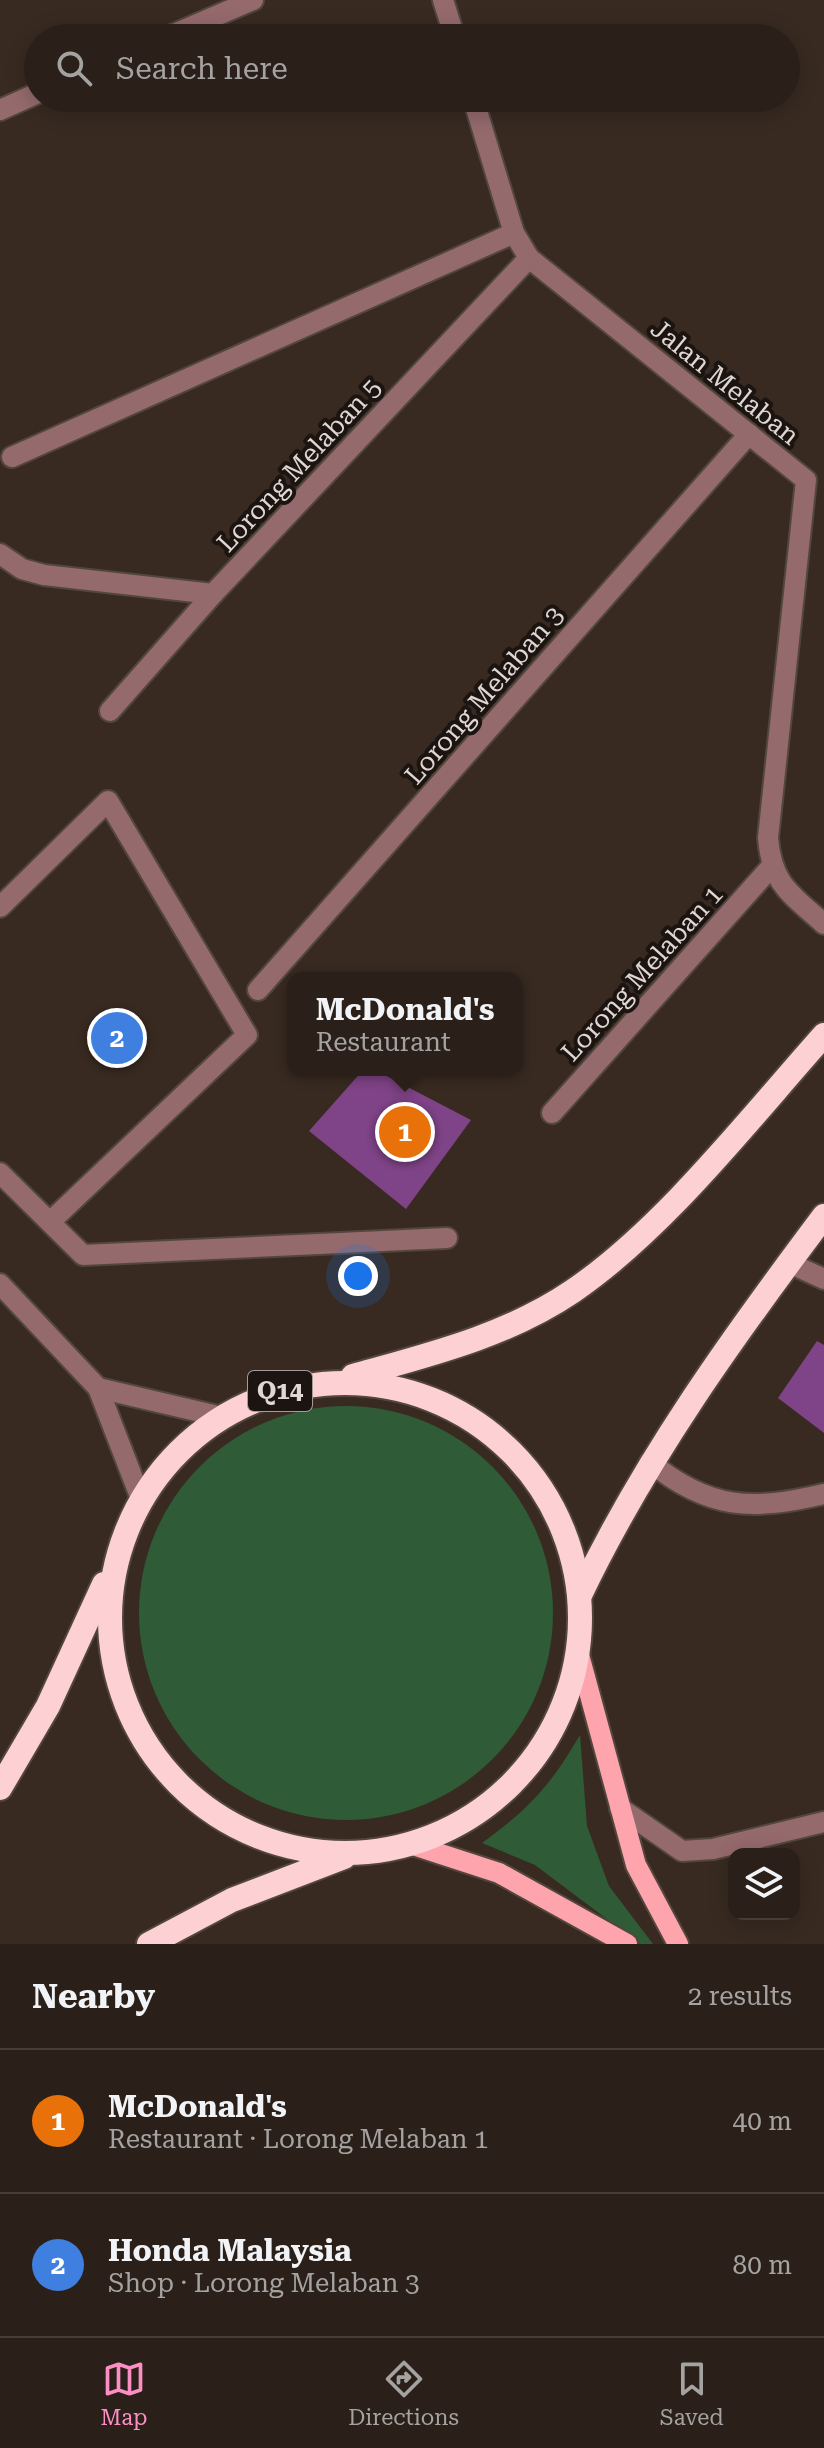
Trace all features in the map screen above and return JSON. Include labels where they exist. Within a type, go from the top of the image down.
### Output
[{"type":"highway","name":"Q14","points":[[0,1788],[48,1706],[141,1499],[176,1453],[222,1417],[274,1393],[331,1382],[500,1330],[571,1292],[617,1258],[650,1227],[824,1035]]},
{"type":"highway","name":"Q14","points":[[580,1595],[650,1462],[824,1216]]},
{"type":"highway","name":"Q14","points":[[149,1944],[232,1900],[354,1853],[410,1844],[452,1827],[477,1811],[522,1772],[549,1735],[561,1708],[578,1651],[580,1595],[573,1555],[559,1518],[539,1483],[504,1443],[449,1405],[411,1390],[371,1382],[331,1382]]},
{"type":"highway","name":"Q14","points":[[118,1552],[109,1608],[113,1663],[130,1716],[159,1764],[198,1803],[245,1832],[298,1850],[354,1853]]},
{"type":"main road","points":[[578,1651],[636,1865],[678,1944]]},
{"type":"main road","points":[[410,1844],[499,1873],[627,1944]]},
{"type":"street","points":[[197,24],[253,0]]},
{"type":"street","points":[[443,0],[451,24]]},
{"type":"street","points":[[0,110],[24,99]]},
{"type":"street","name":"Jalan Melaban","points":[[477,112],[514,233],[529,258],[806,480],[768,838],[771,867]]},
{"type":"street","points":[[12,457],[514,233]]},
{"type":"street","name":"Lorong Melaban 5","points":[[110,711],[213,594],[529,258]]},
{"type":"street","name":"Lorong Melaban 3","points":[[258,990],[749,434]]},
{"type":"street","points":[[806,480],[824,469]]},
{"type":"street","points":[[0,554],[22,569],[44,575],[213,594]]},
{"type":"street","points":[[0,907],[108,801],[247,1035],[50,1222]]},
{"type":"street","points":[[771,867],[785,888],[824,924]]},
{"type":"street","name":"Lorong Melaban 1","points":[[552,1113],[771,867]]},
{"type":"street","points":[[0,1173],[83,1255],[447,1238]]},
{"type":"street","points":[[789,1263],[824,1279]]},
{"type":"street","points":[[0,1284],[98,1388],[141,1499]]},
{"type":"street","points":[[98,1388],[222,1417]]},
{"type":"street","points":[[650,1462],[674,1481],[728,1504],[753,1506],[824,1494]]},
{"type":"street","points":[[620,1808],[682,1851],[713,1849],[824,1822]]},
{"type":"green space","points":[[346,1406],[386,1410],[425,1422],[461,1441],[492,1467],[518,1498],[537,1534],[549,1573],[553,1613],[549,1653],[537,1692],[518,1728],[492,1759],[461,1785],[425,1804],[386,1816],[346,1820],[306,1816],[267,1804],[231,1785],[200,1759],[174,1728],[155,1692],[143,1653],[139,1613],[143,1573],[155,1534],[174,1498],[200,1467],[231,1441],[267,1422],[306,1410]]},
{"type":"green space","points":[[580,1735],[587,1826],[609,1886],[653,1944],[640,1944],[535,1865],[482,1843],[538,1795]]},
{"type":"building","points":[[358,1076],[387,1076],[471,1120],[406,1209],[309,1131]]},
{"type":"building","points":[[817,1341],[824,1345],[824,1433],[778,1398]]},
{"type":"place","name":"Honda Malaysia","points":[[117,1038]]},
{"type":"place","name":"McDonald's","points":[[405,1132]]}]
